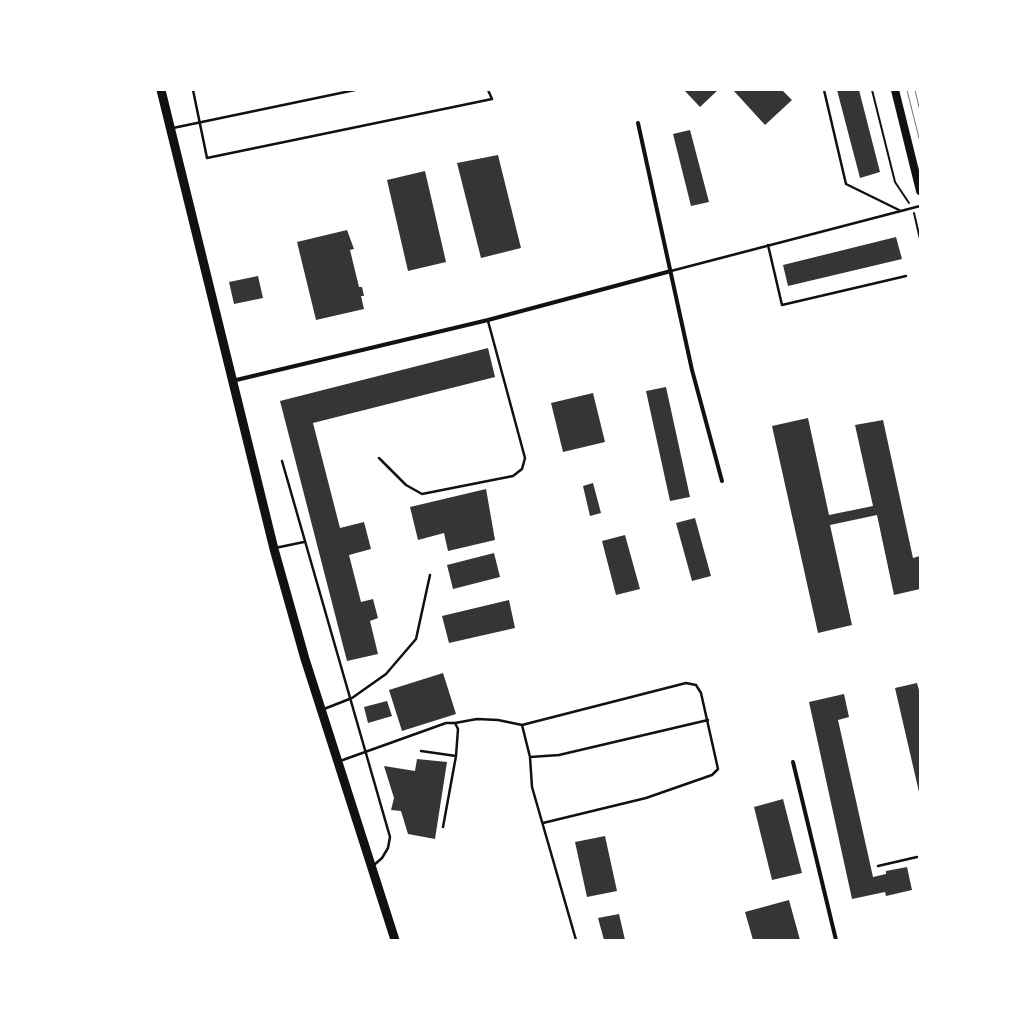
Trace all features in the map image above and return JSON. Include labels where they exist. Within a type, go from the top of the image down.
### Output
[{"type":"main road","points":[[161,90],[274,549],[338,762],[395,940]]},
{"type":"main road","points":[[895,90],[920,191]]},
{"type":"street","points":[[638,123],[692,370],[722,481]]},
{"type":"street","points":[[232,381],[488,320],[671,272]]},
{"type":"street","points":[[793,762],[836,940]]},
{"type":"lane","points":[[193,90],[207,158],[492,99],[488,90]]},
{"type":"lane","points":[[170,128],[355,90]]},
{"type":"lane","points":[[824,90],[846,184],[902,212]]},
{"type":"lane","points":[[671,272],[768,245],[902,212],[920,206]]},
{"type":"lane","points":[[768,245],[782,304],[906,276]]},
{"type":"lane","points":[[379,458],[406,486],[422,494],[513,476],[522,468],[525,458],[488,320]]},
{"type":"lane","points":[[282,461],[304,542],[352,698],[390,837],[388,848],[382,858],[372,866]]},
{"type":"lane","points":[[274,549],[304,542]]},
{"type":"lane","points":[[322,710],[352,698],[386,674],[416,639],[430,575]]},
{"type":"lane","points":[[338,762],[366,750],[446,722],[455,723],[477,718],[498,720],[522,725],[686,682],[696,685],[701,693],[718,769],[712,776],[646,798],[543,823]]},
{"type":"lane","points":[[530,757],[559,755],[708,720]]},
{"type":"lane","points":[[443,827],[456,756],[458,729],[455,723]]},
{"type":"lane","points":[[522,725],[530,757],[532,787],[576,940]]},
{"type":"lane","points":[[421,751],[456,756]]},
{"type":"lane","points":[[878,866],[917,857]]},
{"type":"path","points":[[872,90],[895,182],[913,209],[920,239]]},
{"type":"building","points":[[684,90],[718,90],[700,107]]},
{"type":"building","points":[[733,90],[782,90],[792,100],[765,125]]},
{"type":"building","points":[[837,90],[859,90],[880,172],[860,178]]},
{"type":"building","points":[[690,130],[709,202],[691,206],[673,134]]},
{"type":"building","points":[[498,155],[521,248],[481,258],[457,163]]},
{"type":"building","points":[[425,171],[446,262],[408,271],[387,180]]},
{"type":"building","points":[[347,230],[354,249],[350,250],[359,287],[362,287],[364,296],[361,296],[364,309],[316,320],[297,242]]},
{"type":"building","points":[[896,237],[902,259],[788,286],[783,265]]},
{"type":"building","points":[[258,276],[263,298],[234,304],[229,282]]},
{"type":"building","points":[[488,348],[495,377],[313,423],[340,528],[364,522],[371,549],[349,555],[361,602],[373,599],[378,618],[370,621],[378,654],[347,661],[280,401]]},
{"type":"building","points":[[666,387],[690,497],[670,501],[646,391]]},
{"type":"building","points":[[593,393],[605,442],[563,452],[551,403]]},
{"type":"building","points":[[808,418],[829,515],[873,506],[855,425],[883,420],[913,558],[920,556],[920,589],[894,595],[877,515],[830,525],[852,625],[818,633],[772,426]]},
{"type":"building","points":[[593,483],[601,513],[590,516],[583,486]]},
{"type":"building","points":[[486,489],[495,540],[448,551],[444,533],[418,540],[410,507]]},
{"type":"building","points":[[695,518],[711,576],[692,581],[676,523]]},
{"type":"building","points":[[625,535],[640,589],[616,595],[602,541]]},
{"type":"building","points":[[494,553],[500,577],[453,589],[447,565]]},
{"type":"building","points":[[509,600],[515,628],[449,643],[442,616]]},
{"type":"building","points":[[443,673],[456,714],[402,731],[389,690]]},
{"type":"building","points":[[917,683],[920,694],[919,792],[895,688]]},
{"type":"building","points":[[844,694],[849,717],[838,720],[873,877],[886,874],[886,871],[907,867],[912,890],[886,896],[885,892],[852,899],[809,702]]},
{"type":"building","points":[[387,701],[392,716],[368,723],[364,707]]},
{"type":"building","points":[[417,759],[447,762],[435,839],[408,834],[401,811],[391,810],[394,798],[384,766],[415,771]]},
{"type":"building","points":[[783,799],[802,873],[772,880],[754,807]]},
{"type":"building","points":[[605,836],[617,891],[587,897],[575,842]]},
{"type":"building","points":[[789,900],[800,940],[753,940],[745,912]]},
{"type":"building","points":[[619,914],[625,940],[604,940],[598,918]]},
{"type":"tram line","points":[[907,90],[920,142]]},
{"type":"tram line","points":[[915,90],[920,111]]}]
